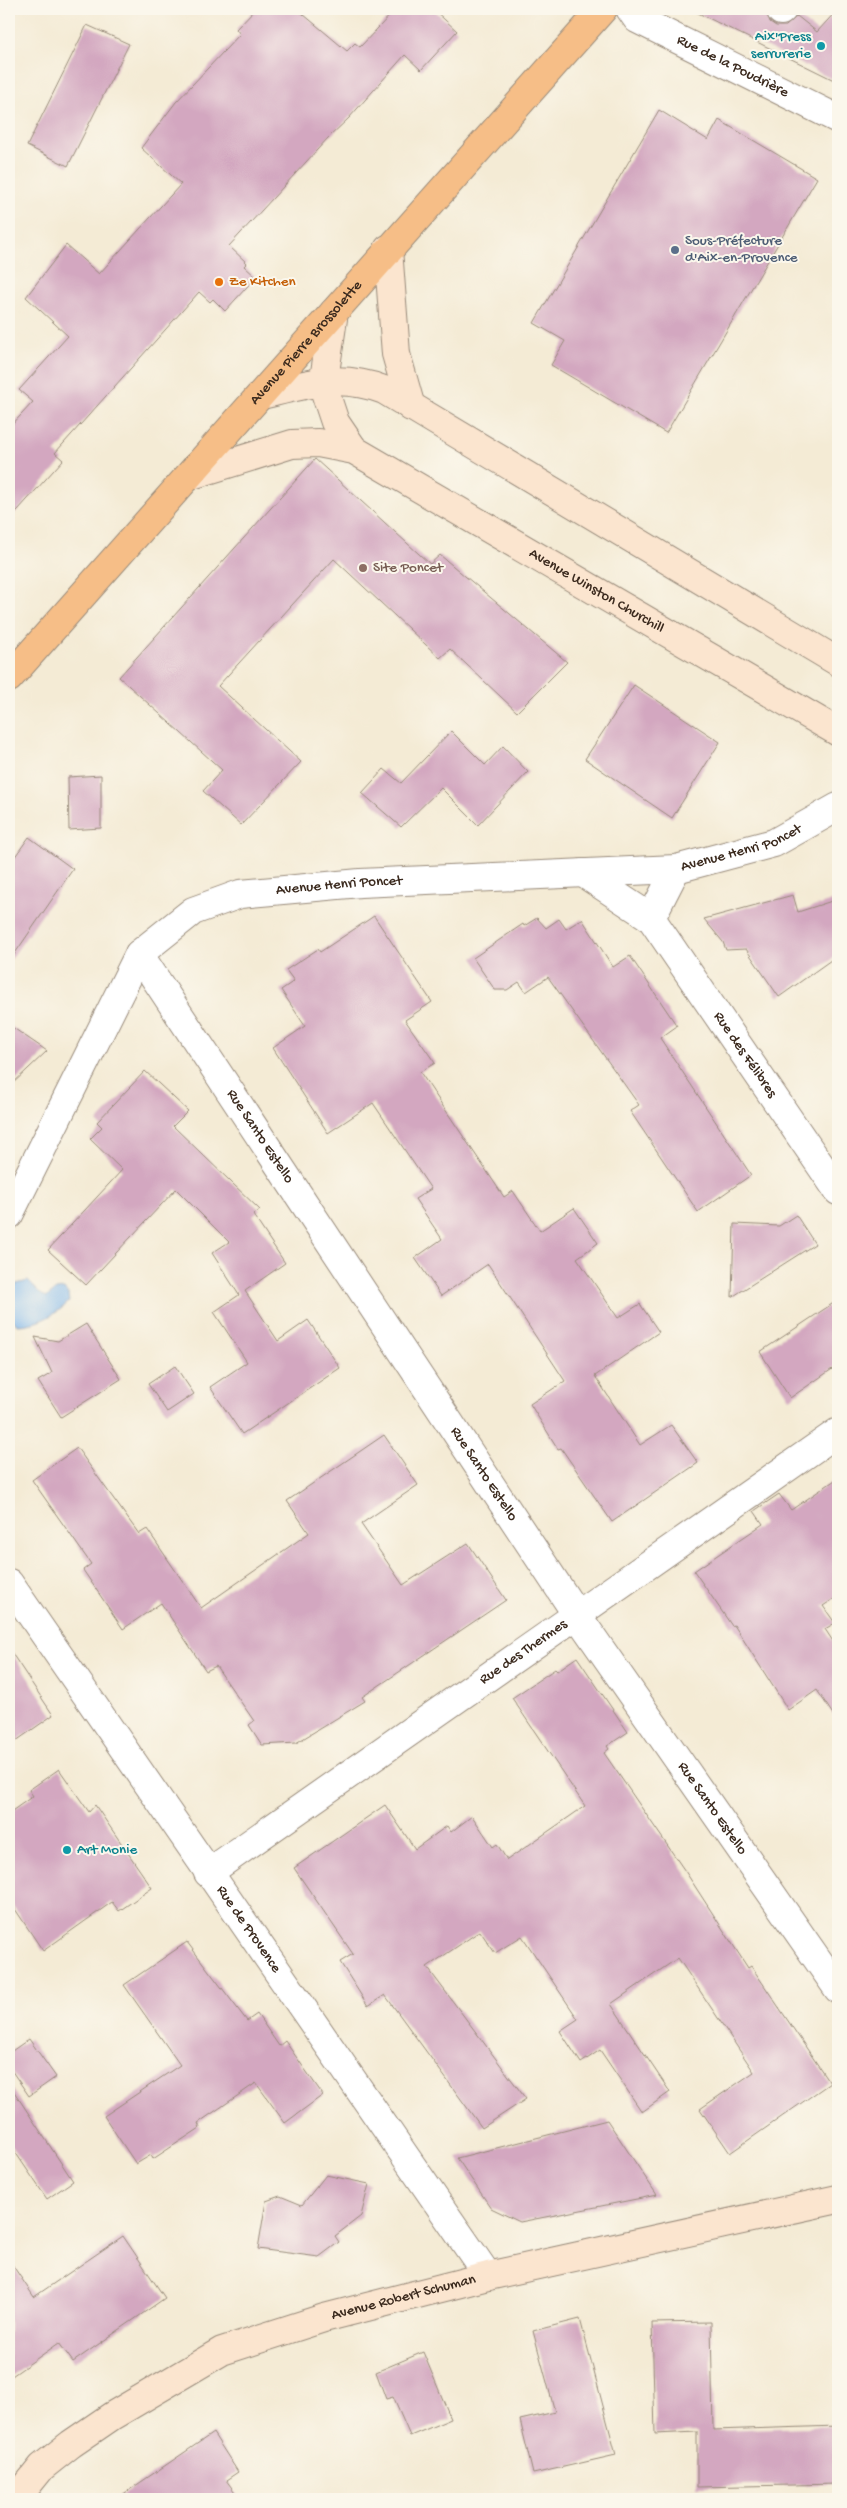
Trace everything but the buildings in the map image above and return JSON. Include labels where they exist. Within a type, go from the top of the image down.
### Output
[{"type":"main road","name":"Avenue Pierre Brossolette","points":[[9,678],[603,9]]},
{"type":"street","name":"Rue de la Poudrière","points":[[630,9],[637,19],[838,119]]},
{"type":"street","points":[[388,250],[396,354],[411,407]]},
{"type":"street","name":"Avenue Winston Churchill","points":[[334,312],[323,386],[335,422],[354,450]]},
{"type":"street","points":[[262,395],[324,381],[363,382],[384,390],[838,662]]},
{"type":"street","name":"Avenue Winston Churchill","points":[[188,476],[292,444],[318,443],[354,450],[838,732]]},
{"type":"street","name":"Avenue Henri Poncet","points":[[9,1216],[138,954],[193,911],[240,894],[360,884],[676,869],[774,842],[838,807]]},
{"type":"street","points":[[651,918],[676,869]]},
{"type":"street","name":"Rue des Félibres","points":[[583,874],[651,918],[838,1191]]},
{"type":"street","name":"Rue Santo Estello","points":[[138,954],[577,1615],[838,1989]]},
{"type":"street","name":"Rue des Thermes","points":[[208,1872],[838,1432]]},
{"type":"street","name":"Rue de Provence","points":[[9,1583],[488,2276]]},
{"type":"street","name":"Avenue Robert Schuman","points":[[16,2499],[42,2467],[71,2444],[112,2416],[222,2351],[324,2318],[488,2276],[838,2199]]},
{"type":"water","points":[[28,1281],[42,1295],[47,1297],[56,1290],[64,1289],[68,1294],[69,1302],[45,1318],[24,1325],[17,1325],[9,1314],[9,1286]]},
{"type":"place","name":"Aix'Press serrurerie","points":[[821,46]]},
{"type":"place","name":"Sous-Préfecture d'Aix-en-Provence","points":[[675,250]]},
{"type":"place","name":"Ze Kitchen","points":[[219,282]]},
{"type":"place","name":"Site Poncet","points":[[363,568]]},
{"type":"place","name":"Art Monie","points":[[67,1850]]}]
